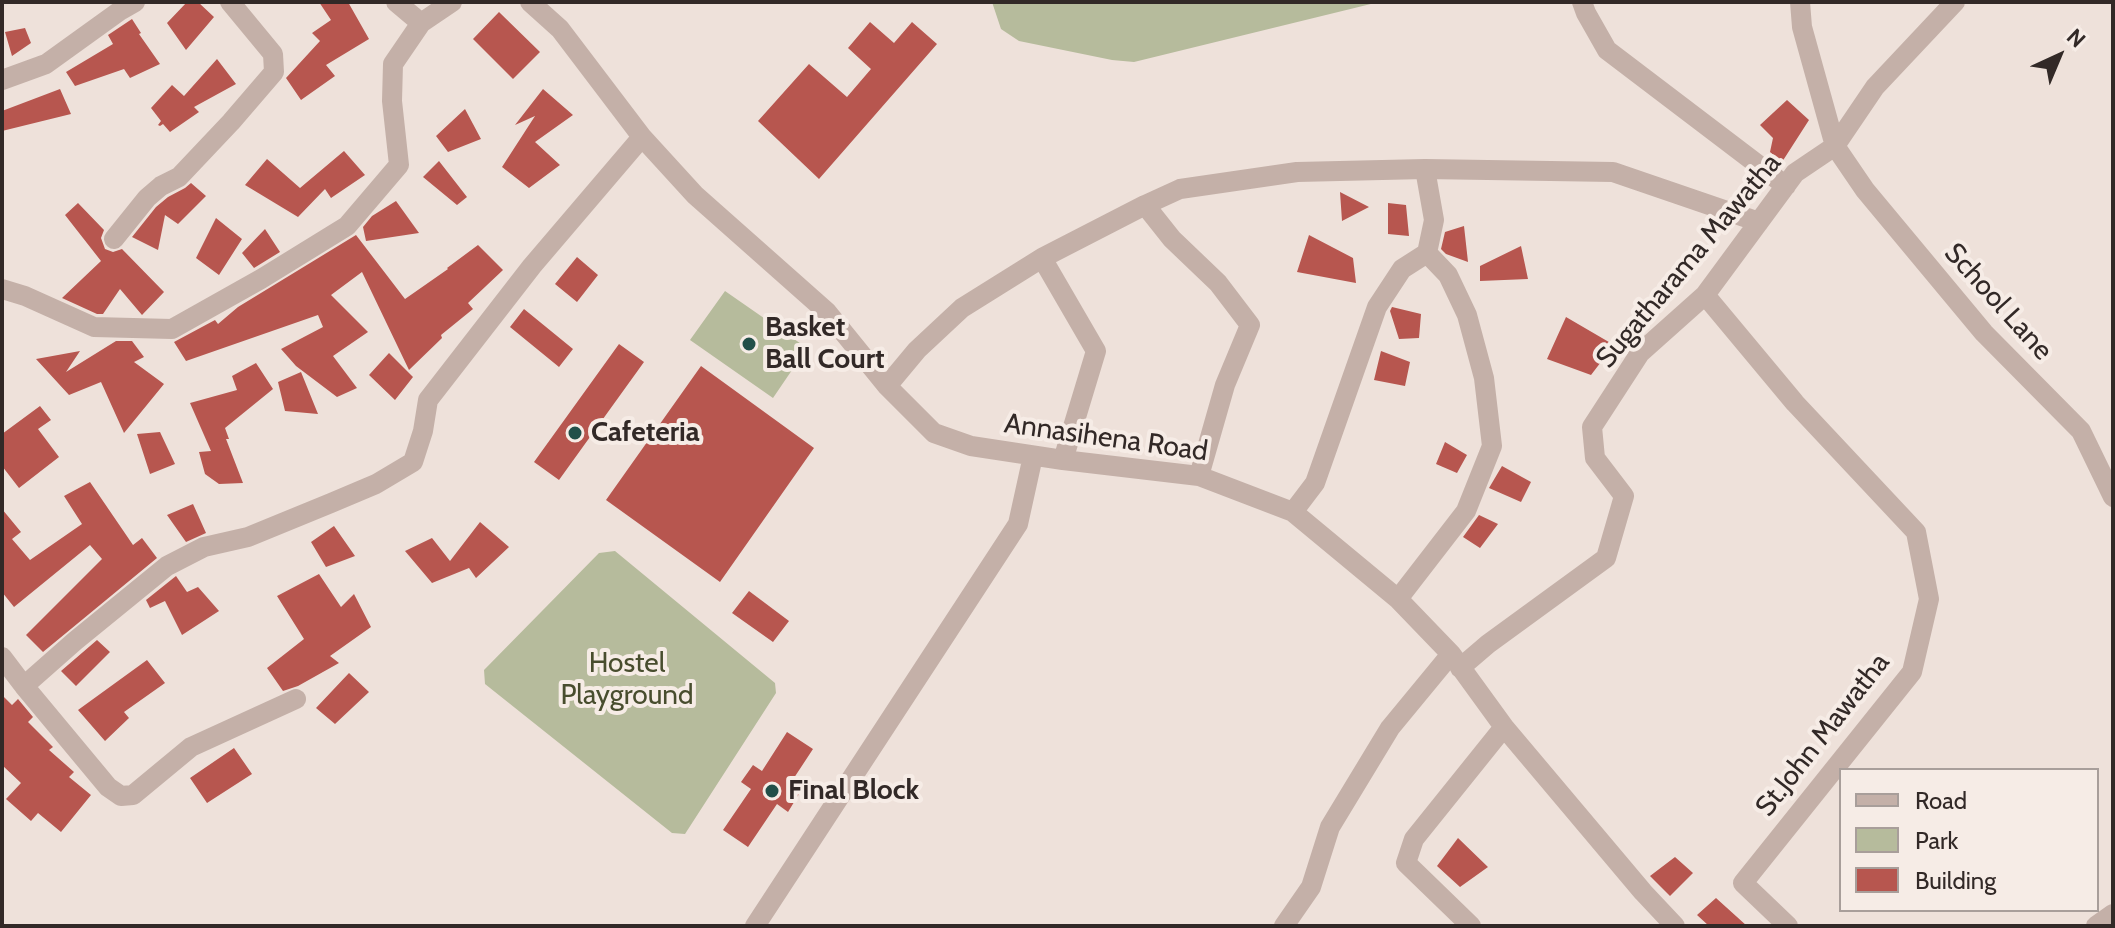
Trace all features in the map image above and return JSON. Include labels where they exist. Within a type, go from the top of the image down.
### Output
[{"type":"street","points":[[2,80],[46,64],[135,2]]},
{"type":"street","points":[[114,239],[147,198],[179,177],[274,72],[273,54],[230,2]]},
{"type":"street","points":[[396,2],[421,23]]},
{"type":"street","points":[[2,289],[94,327],[172,329],[347,226],[399,165],[392,101],[393,64],[421,23],[452,2]]},
{"type":"street","name":"Annasihena Road","points":[[530,2],[560,29],[642,137],[695,195],[827,312],[887,386],[934,433],[971,446],[1199,476],[1293,512],[1398,599],[1456,661],[1504,727],[1675,926]]},
{"type":"street","points":[[1582,2],[1607,50],[1786,186]]},
{"type":"street","name":"School Lane","points":[[1800,2],[1802,27],[1835,146],[1865,190],[1984,333],[2081,431],[2113,497]]},
{"type":"street","name":"Sugatharama Mawatha","points":[[1456,661],[1488,644],[1606,558],[1624,496],[1595,458],[1592,427],[1640,353],[1705,295],[1795,173],[1835,146],[1875,87],[1955,2]]},
{"type":"street","points":[[24,686],[167,566],[204,547],[248,537],[376,484],[413,462],[423,431],[428,400],[532,266],[642,137]]},
{"type":"street","points":[[887,386],[917,350],[962,308],[1042,258],[1180,189],[1297,172],[1425,169],[1613,172],[1759,222]]},
{"type":"street","points":[[1293,512],[1315,483],[1377,307],[1402,269],[1427,253],[1434,220],[1425,169]]},
{"type":"street","points":[[1145,205],[1172,239],[1218,283],[1250,325],[1225,385],[1199,476]]},
{"type":"street","points":[[1398,599],[1466,511],[1492,446],[1484,378],[1467,315],[1448,275],[1427,253]]},
{"type":"street","points":[[1042,258],[1096,351],[1063,460]]},
{"type":"street","name":"St.John Mawatha","points":[[1705,295],[1795,403],[1916,532],[1929,599],[1912,672],[1743,883],[1788,926]]},
{"type":"street","points":[[755,926],[1018,524],[1033,456]]},
{"type":"street","points":[[2,657],[108,787],[121,796],[133,795],[191,747],[296,699]]},
{"type":"street","points":[[1284,926],[1311,887],[1330,827],[1390,728],[1456,661]]},
{"type":"street","points":[[1471,926],[1406,863],[1414,839],[1504,727]]},
{"type":"street","points":[[2096,926],[2113,914]]},
{"type":"green space","points":[[992,2],[1379,2],[1134,62],[1019,41],[1001,29]]},
{"type":"green space","name":"Basket Ball Court","points":[[725,291],[807,348],[773,398],[690,340]]},
{"type":"green space","name":"Hostel Playground","points":[[615,551],[775,683],[776,693],[685,834],[672,833],[485,684],[484,670],[599,553]]},
{"type":"building","points":[[187,2],[198,2],[214,17],[186,50],[167,23]]},
{"type":"building","points":[[319,2],[348,2],[369,39],[326,65],[335,76],[301,100],[286,78],[320,41],[312,33],[331,20]]},
{"type":"building","points":[[499,12],[540,52],[513,79],[473,39]]},
{"type":"building","points":[[132,19],[160,64],[130,78],[124,69],[75,86],[66,72],[113,44],[108,35]]},
{"type":"building","points":[[870,22],[894,43],[912,22],[937,44],[819,179],[758,121],[809,64],[847,97],[871,69],[848,48]]},
{"type":"building","points":[[25,28],[31,43],[12,56],[5,32]]},
{"type":"building","points":[[217,59],[236,84],[194,107],[199,112],[170,132],[163,124],[158,125],[161,121],[151,108],[172,85],[184,96]]},
{"type":"building","points":[[60,89],[71,114],[2,131],[2,111]]},
{"type":"building","points":[[543,89],[573,115],[535,142],[560,165],[529,188],[502,167],[535,116],[515,125]]},
{"type":"building","points":[[1787,100],[1809,120],[1782,162],[1770,152],[1773,138],[1760,125]]},
{"type":"building","points":[[465,109],[481,139],[448,152],[436,136]]},
{"type":"building","points":[[344,151],[365,175],[331,198],[325,189],[298,217],[245,185],[267,159],[300,188]]},
{"type":"building","points":[[439,161],[467,197],[457,205],[423,177]]},
{"type":"building","points":[[191,183],[206,196],[178,224],[165,215],[158,250],[132,237],[156,207]]},
{"type":"building","points":[[1340,192],[1369,207],[1342,221]]},
{"type":"building","points":[[396,201],[419,233],[366,241],[363,227],[372,216]]},
{"type":"building","points":[[78,203],[104,230],[101,238],[105,249],[113,252],[122,249],[164,292],[142,315],[120,289],[103,314],[62,298],[101,261],[65,215]]},
{"type":"building","points":[[1388,203],[1406,205],[1409,236],[1388,234]]},
{"type":"building","points":[[216,218],[242,239],[219,275],[196,258]]},
{"type":"building","points":[[1464,226],[1468,262],[1441,249],[1445,232]]},
{"type":"building","points":[[265,229],[280,252],[254,268],[242,253]]},
{"type":"building","points":[[356,235],[405,299],[478,245],[503,270],[468,303],[473,309],[441,335],[442,338],[409,370],[362,272],[331,295],[368,332],[333,356],[357,388],[337,397],[296,366],[281,349],[323,327],[318,315],[186,361],[174,342],[215,320],[218,324],[238,307]]},
{"type":"building","points":[[1309,235],[1353,258],[1356,283],[1297,272]]},
{"type":"building","points":[[1521,246],[1528,279],[1480,281],[1480,266]]},
{"type":"building","points":[[577,257],[598,275],[577,302],[555,284]]},
{"type":"building","points":[[1392,307],[1421,314],[1419,338],[1399,339],[1390,311]]},
{"type":"building","points":[[524,309],[573,349],[559,367],[510,327]]},
{"type":"building","points":[[1566,317],[1614,345],[1591,375],[1547,359]]},
{"type":"building","points":[[116,341],[132,341],[144,357],[134,362],[164,384],[124,433],[101,382],[69,395],[36,359],[80,351],[66,372]]},
{"type":"building","points":[[619,344],[644,362],[559,480],[534,462]]},
{"type":"building","points":[[1381,351],[1410,362],[1405,386],[1374,380]]},
{"type":"building","points":[[389,353],[413,377],[395,400],[369,375]]},
{"type":"building","points":[[256,363],[273,389],[225,428],[229,439],[226,439],[243,483],[219,484],[205,474],[199,452],[211,451],[190,403],[237,390],[232,376]]},
{"type":"building","points":[[701,366],[814,448],[720,582],[606,500]]},
{"type":"building","points":[[301,372],[318,414],[285,411],[278,382]]},
{"type":"building","points":[[40,406],[51,420],[38,429],[59,457],[19,488],[2,466],[2,434]]},
{"type":"building","points":[[160,432],[175,464],[150,474],[137,434]]},
{"type":"building","points":[[1445,442],[1467,455],[1457,473],[1436,464]]},
{"type":"building","points":[[1502,466],[1531,482],[1521,502],[1489,488]]},
{"type":"building","points":[[90,482],[133,545],[142,538],[157,558],[43,652],[26,635],[102,559],[90,545],[14,607],[2,592],[2,509],[21,532],[12,539],[30,560],[82,524],[64,496]]},
{"type":"building","points":[[193,504],[206,533],[186,542],[167,515]]},
{"type":"building","points":[[1479,515],[1498,524],[1480,548],[1463,537]]},
{"type":"building","points":[[480,522],[509,547],[476,578],[469,568],[432,583],[405,551],[432,538],[450,561]]},
{"type":"building","points":[[334,526],[355,556],[326,567],[311,542]]},
{"type":"building","points":[[319,574],[341,607],[354,594],[371,627],[330,656],[339,663],[283,691],[267,668],[304,639],[277,596]]},
{"type":"building","points":[[176,576],[187,592],[198,587],[219,611],[182,635],[165,601],[150,608],[146,600]]},
{"type":"building","points":[[749,591],[789,621],[773,642],[732,613]]},
{"type":"building","points":[[97,640],[110,652],[76,686],[61,671]]},
{"type":"building","points":[[147,660],[165,683],[124,712],[129,718],[105,741],[78,710]]},
{"type":"building","points":[[349,673],[369,692],[335,724],[316,708]]},
{"type":"building","points":[[2,695],[12,705],[18,699],[33,717],[28,722],[53,747],[49,750],[74,772],[69,777],[91,795],[61,832],[38,813],[31,821],[6,799],[21,783],[2,765]]},
{"type":"building","name":"Final Block","points":[[787,732],[813,749],[788,787],[799,794],[788,812],[777,804],[748,847],[723,830],[751,789],[741,782],[753,765],[762,771]]},
{"type":"building","points":[[234,748],[252,774],[207,803],[190,778]]},
{"type":"building","points":[[1458,838],[1488,867],[1460,887],[1437,866]]},
{"type":"building","points":[[1675,857],[1693,873],[1670,896],[1650,876]]},
{"type":"building","points":[[1716,898],[1747,926],[1709,926],[1697,915]]},
{"type":"place","name":"Basket Ball Court","points":[[749,344]]},
{"type":"place","name":"Cafeteria","points":[[575,433]]},
{"type":"place","name":"Final Block","points":[[772,791]]}]
